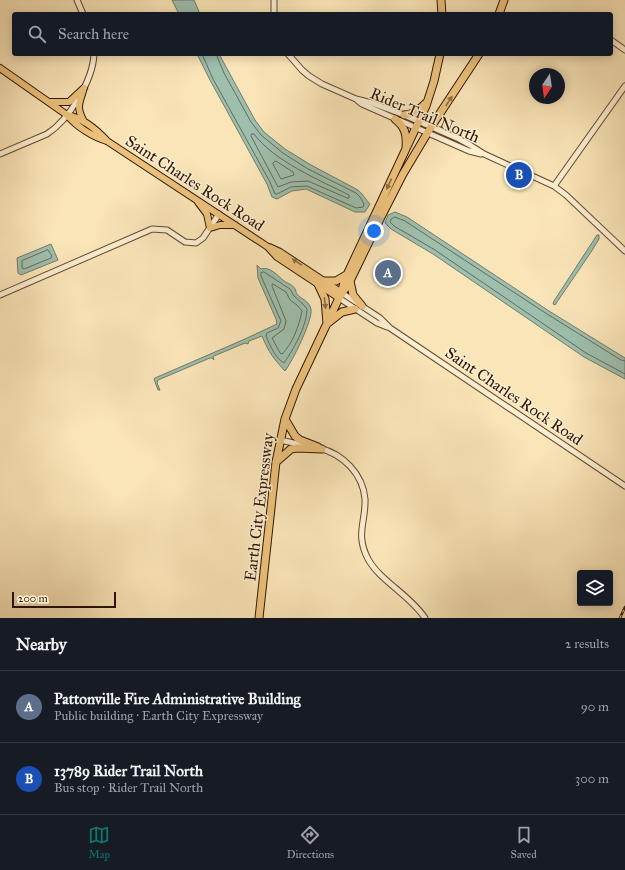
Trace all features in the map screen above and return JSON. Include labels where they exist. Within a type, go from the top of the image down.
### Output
[{"type":"highway","points":[[441,0],[442,12]]},
{"type":"highway","points":[[500,12],[504,0]]},
{"type":"highway","name":"Earth City Expressway","points":[[259,618],[276,462],[285,419],[301,377],[418,125],[428,100],[440,56]]},
{"type":"highway","name":"Earth City Expressway","points":[[348,278],[392,194],[429,130],[478,56]]},
{"type":"highway","points":[[404,115],[410,115],[417,112],[428,100]]},
{"type":"highway","points":[[396,119],[406,131],[406,149]]},
{"type":"highway","points":[[348,278],[359,308],[342,312],[326,324],[325,299],[321,282],[336,281],[348,278]]},
{"type":"highway","points":[[285,419],[295,436],[300,440],[322,449]]},
{"type":"highway","points":[[276,462],[291,449],[322,449]]},
{"type":"main road","name":"Saint Charles Rock Road","points":[[0,68],[67,115],[72,122],[97,138],[107,141]]},
{"type":"main road","points":[[49,102],[69,102],[84,88]]},
{"type":"main road","points":[[84,88],[78,104],[79,111],[85,123]]},
{"type":"main road","name":"Saint Charles Rock Road","points":[[67,115],[76,117],[100,133],[107,141],[268,247],[280,252],[340,295]]},
{"type":"main road","points":[[196,199],[207,214],[210,228],[220,225],[236,225]]},
{"type":"street","points":[[77,0],[82,12]]},
{"type":"street","points":[[274,0],[274,12]]},
{"type":"street","points":[[613,41],[625,50]]},
{"type":"street","points":[[0,154],[53,130],[67,115],[84,88],[93,66],[94,56]]},
{"type":"street","name":"Rider Trail North","points":[[290,56],[309,76],[322,84],[356,99],[372,103],[404,115],[418,125]]},
{"type":"street","points":[[554,186],[625,86]]},
{"type":"street","name":"Rider Trail North","points":[[356,99],[362,104],[396,119],[418,125],[429,130],[468,151],[484,154],[554,186],[566,195],[625,251]]},
{"type":"street","points":[[0,295],[152,229],[167,230],[184,242],[189,243],[200,241],[219,214]]},
{"type":"street","name":"Saint Charles Rock Road","points":[[340,295],[377,323],[390,328],[625,486]]},
{"type":"street","points":[[280,440],[322,449],[344,460],[356,473],[365,500],[361,539],[368,559],[374,568],[415,605],[425,618]]},
{"type":"water","points":[[172,0],[194,0],[199,12],[178,12]]},
{"type":"water","points":[[198,56],[220,56],[255,120],[264,132],[285,149],[311,165],[358,190],[370,204],[365,212],[355,212],[306,189],[292,191],[277,199],[272,197],[267,184]]},
{"type":"water","points":[[395,212],[407,217],[549,311],[625,358],[625,379],[584,357],[433,254],[391,229],[385,223],[388,215]]},
{"type":"water","points":[[597,235],[599,235],[599,239],[591,252],[555,305],[553,304],[554,301]]},
{"type":"water","points":[[51,244],[58,260],[21,275],[18,273],[17,258]]},
{"type":"water","points":[[257,265],[261,269],[264,268],[271,270],[284,281],[293,286],[298,296],[310,306],[311,309],[309,322],[297,350],[285,371],[272,355],[262,336],[249,341],[248,344],[245,343],[214,356],[214,360],[210,358],[158,380],[157,383],[160,390],[158,390],[154,379],[155,378],[277,324],[258,278]]},
{"type":"railway","points":[[620,618],[625,607]]},
{"type":"place","name":"13789 Rider Trail North","points":[[519,175]]},
{"type":"place","name":"Pattonville Fire Administrative Building","points":[[388,273]]}]
